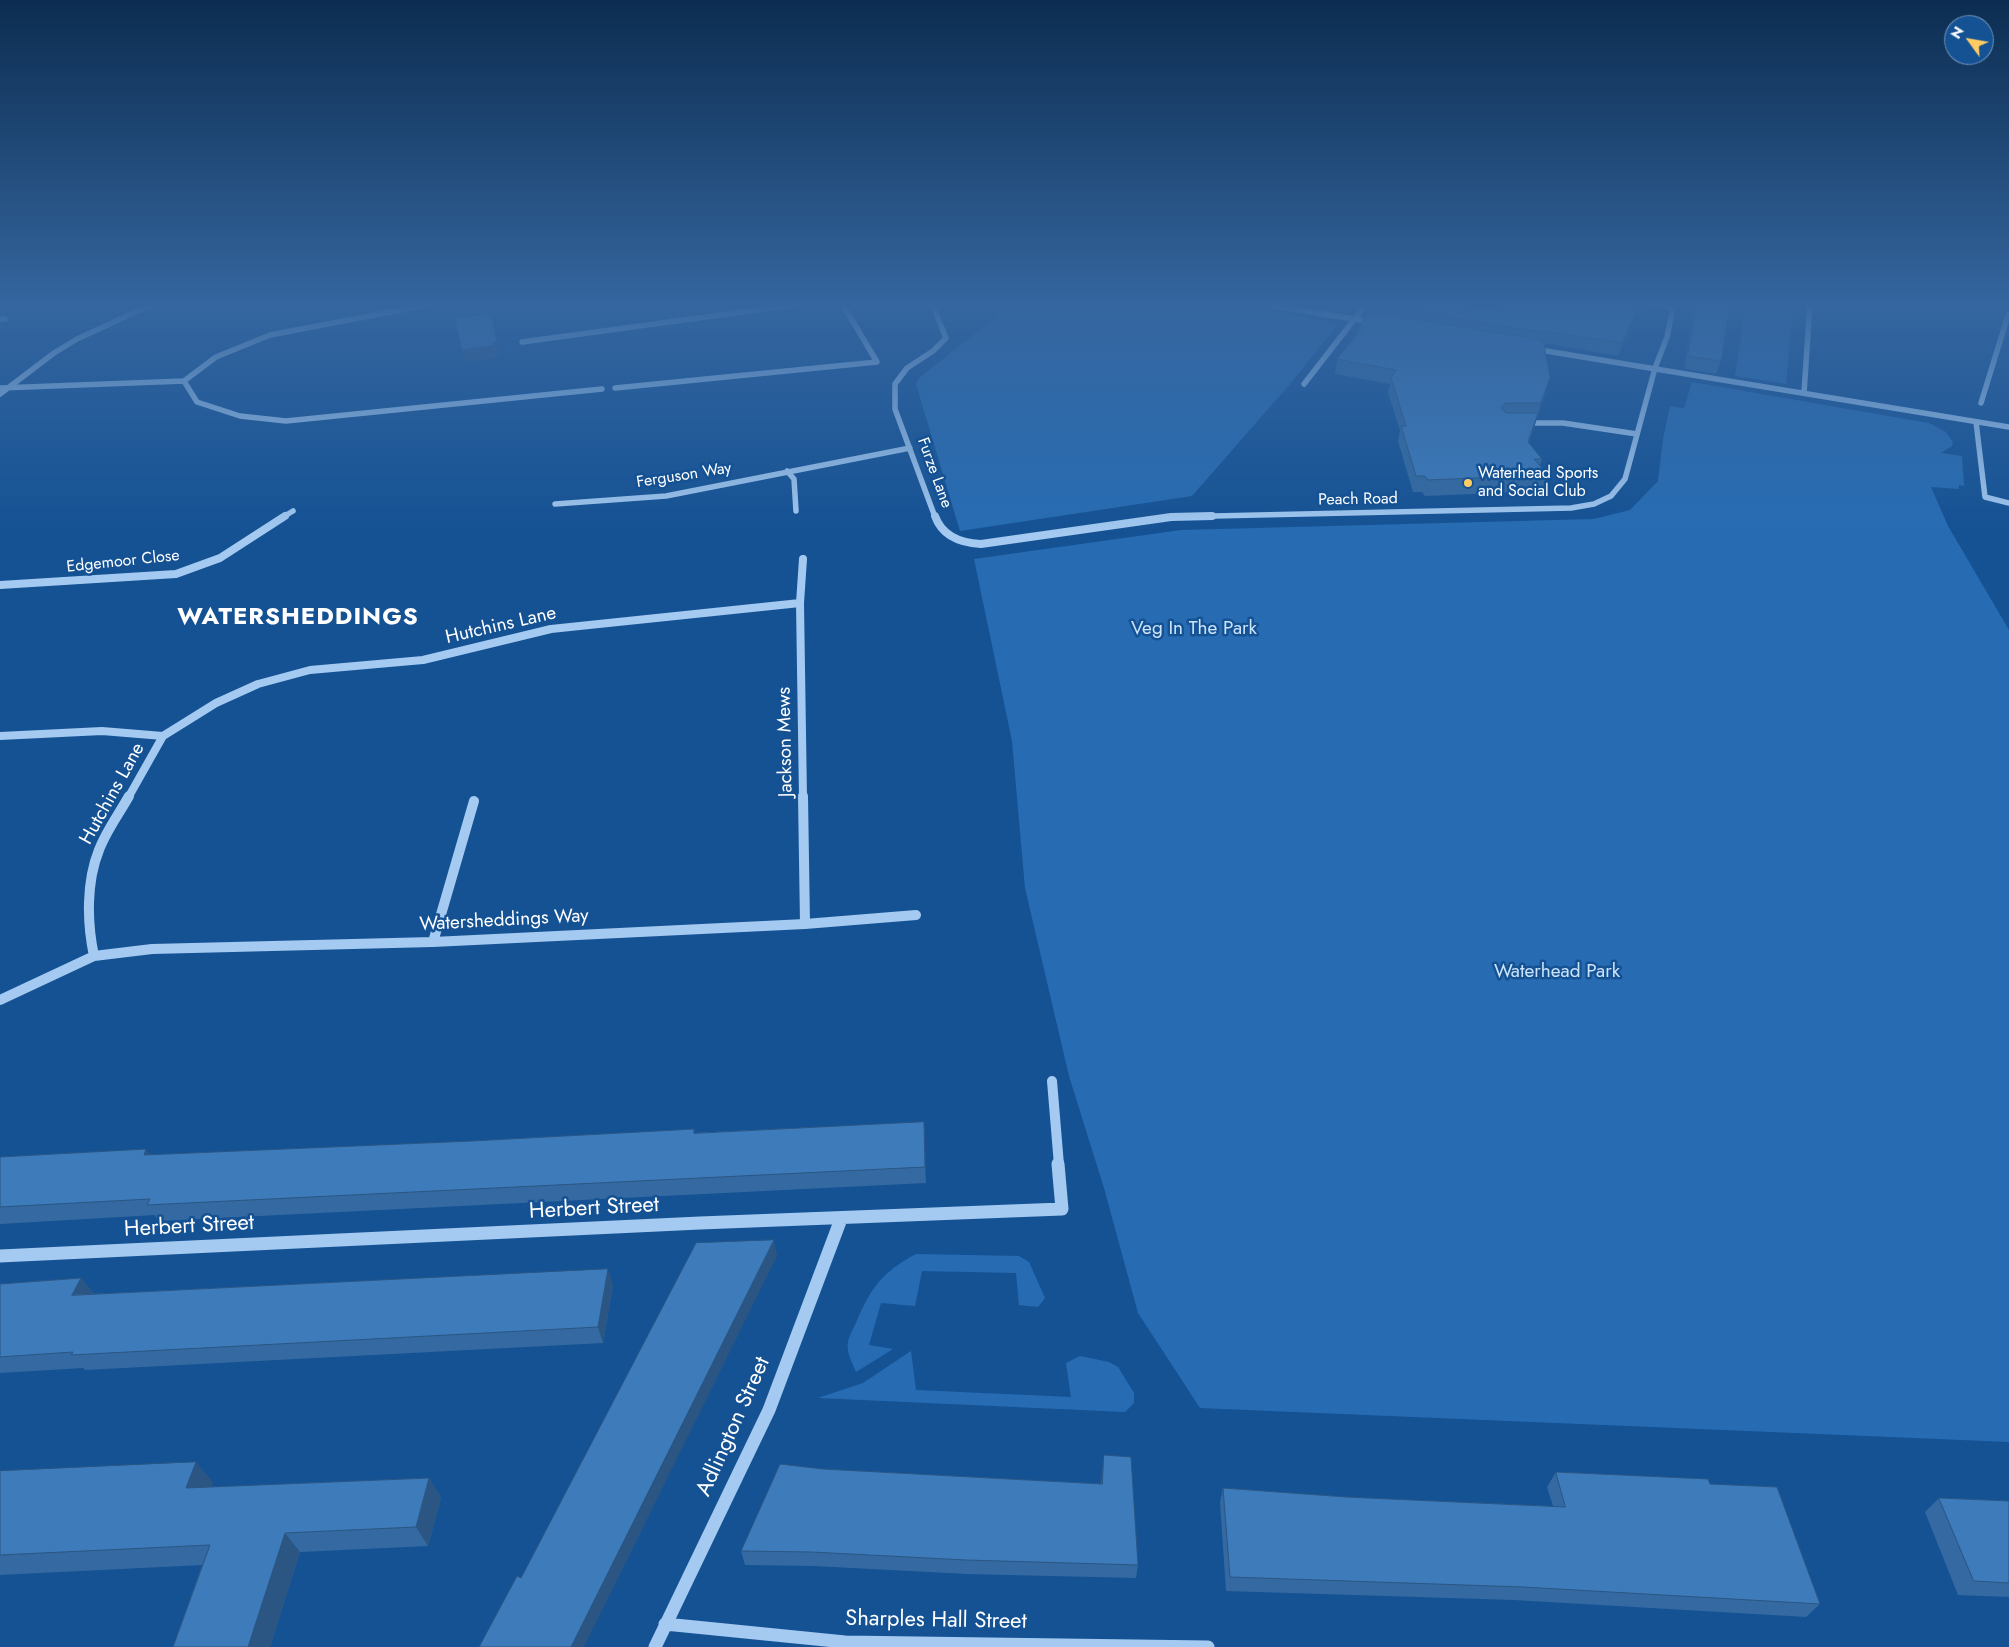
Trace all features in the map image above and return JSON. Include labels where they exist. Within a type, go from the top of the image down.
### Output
[{"type":"street","points":[[0,394],[19,380]]},
{"type":"street","points":[[615,388],[697,380]]},
{"type":"street","name":"Furze Lane","points":[[898,380],[895,384],[895,408],[936,520],[943,532],[950,538],[969,544]]},
{"type":"street","points":[[1304,384],[1307,380]]},
{"type":"street","name":"Peach Road","points":[[969,544],[1171,517],[1572,508],[1594,504],[1611,496],[1625,480],[1652,380]]},
{"type":"street","points":[[1726,380],[2009,427]]},
{"type":"street","points":[[1804,393],[1805,380]]},
{"type":"street","points":[[1981,403],[1988,380]]},
{"type":"street","points":[[0,388],[184,381],[197,402],[240,416],[286,421],[602,389]]},
{"type":"street","points":[[1976,422],[1985,497],[2009,503]]},
{"type":"street","points":[[1514,423],[1562,423],[1637,434]]},
{"type":"street","name":"Ferguson Way","points":[[555,504],[666,496],[910,448]]},
{"type":"street","points":[[787,471],[794,480],[796,510]]},
{"type":"street","name":"Edgemoor Close","points":[[0,585],[17,586],[176,574],[220,558],[293,511]]},
{"type":"street","name":"Jackson Mews","points":[[803,559],[800,603],[804,924]]},
{"type":"street","name":"Hutchins Lane","points":[[94,956],[91,941],[90,878],[99,849],[163,736],[216,703],[258,684],[310,670],[423,660],[551,629],[708,611],[800,603]]},
{"type":"street","points":[[0,736],[90,731],[163,736]]},
{"type":"street","points":[[433,942],[474,801]]},
{"type":"street","name":"Watersheddings Way","points":[[0,1000],[94,956],[152,950],[433,942],[804,924],[916,915]]},
{"type":"street","name":"Herbert Street","points":[[0,1256],[700,1223],[1062,1209],[1052,1081]]},
{"type":"street","name":"Adlington Street","points":[[655,1647],[769,1410],[841,1219]]},
{"type":"street","name":"Sharples Hall Street","points":[[665,1624],[845,1642],[1208,1647]]},
{"type":"green space","points":[[918,380],[1293,380],[1192,496],[960,531],[916,384]]},
{"type":"green space","points":[[1760,380],[1786,380],[1786,384]]},
{"type":"green space","name":"Waterhead Park","points":[[1692,382],[1929,423],[1946,432],[1953,442],[1952,446],[1941,453],[1962,456],[1964,486],[1959,485],[1959,489],[1931,487],[1948,526],[2009,630],[2009,1442],[1200,1408],[1138,1313],[1104,1188],[1069,1076],[1025,888],[1012,741],[974,559],[1181,530],[1594,519],[1630,510],[1658,481],[1663,439],[1670,406],[1684,408]]},
{"type":"green space","points":[[916,1254],[1019,1256],[1029,1262],[1045,1298],[1038,1307],[1019,1305],[1016,1273],[922,1271],[915,1306],[881,1303],[869,1345],[893,1349],[856,1372],[849,1353],[848,1342],[866,1300],[886,1275]]},
{"type":"green space","points":[[911,1351],[916,1390],[1071,1397],[1066,1363],[1080,1356],[1109,1362],[1118,1367],[1134,1393],[1134,1403],[1125,1412],[818,1398],[863,1383]]},
{"type":"building","points":[[1392,380],[1549,380],[1541,403],[1505,403],[1501,408],[1506,413],[1538,413],[1528,442],[1542,459],[1534,459],[1548,475],[1428,480],[1425,476],[1416,476],[1401,426],[1406,426]]},
{"type":"building","points":[[924,1122],[925,1167],[147,1205],[150,1199],[0,1207],[0,1157],[146,1149],[144,1155],[472,1141],[694,1129],[694,1133]]},
{"type":"building","points":[[774,1240],[571,1647],[479,1647],[517,1576],[521,1578],[696,1243]]},
{"type":"building","points":[[608,1269],[598,1327],[71,1355],[73,1352],[0,1357],[0,1284],[81,1278],[72,1295]]},
{"type":"building","points":[[1104,1455],[1131,1457],[1138,1565],[741,1551],[780,1464],[823,1469],[1102,1484]]},
{"type":"building","points":[[196,1462],[186,1488],[429,1478],[416,1527],[285,1533],[248,1647],[173,1647],[210,1545],[0,1555],[0,1471]]},
{"type":"building","points":[[1556,1472],[1708,1479],[1710,1484],[1777,1487],[1820,1604],[1523,1587],[1230,1577],[1223,1488],[1346,1497],[1565,1507]]},
{"type":"building","points":[[1939,1498],[2009,1501],[2009,1583],[1974,1581]]},
{"type":"place","name":"Waterhead Sports and Social Club","points":[[1468,483]]},
{"type":"district","name":"WATERSHEDDINGS","points":[[298,618]]},
{"type":"park label","name":"Veg In The Park","points":[[1194,629]]}]
